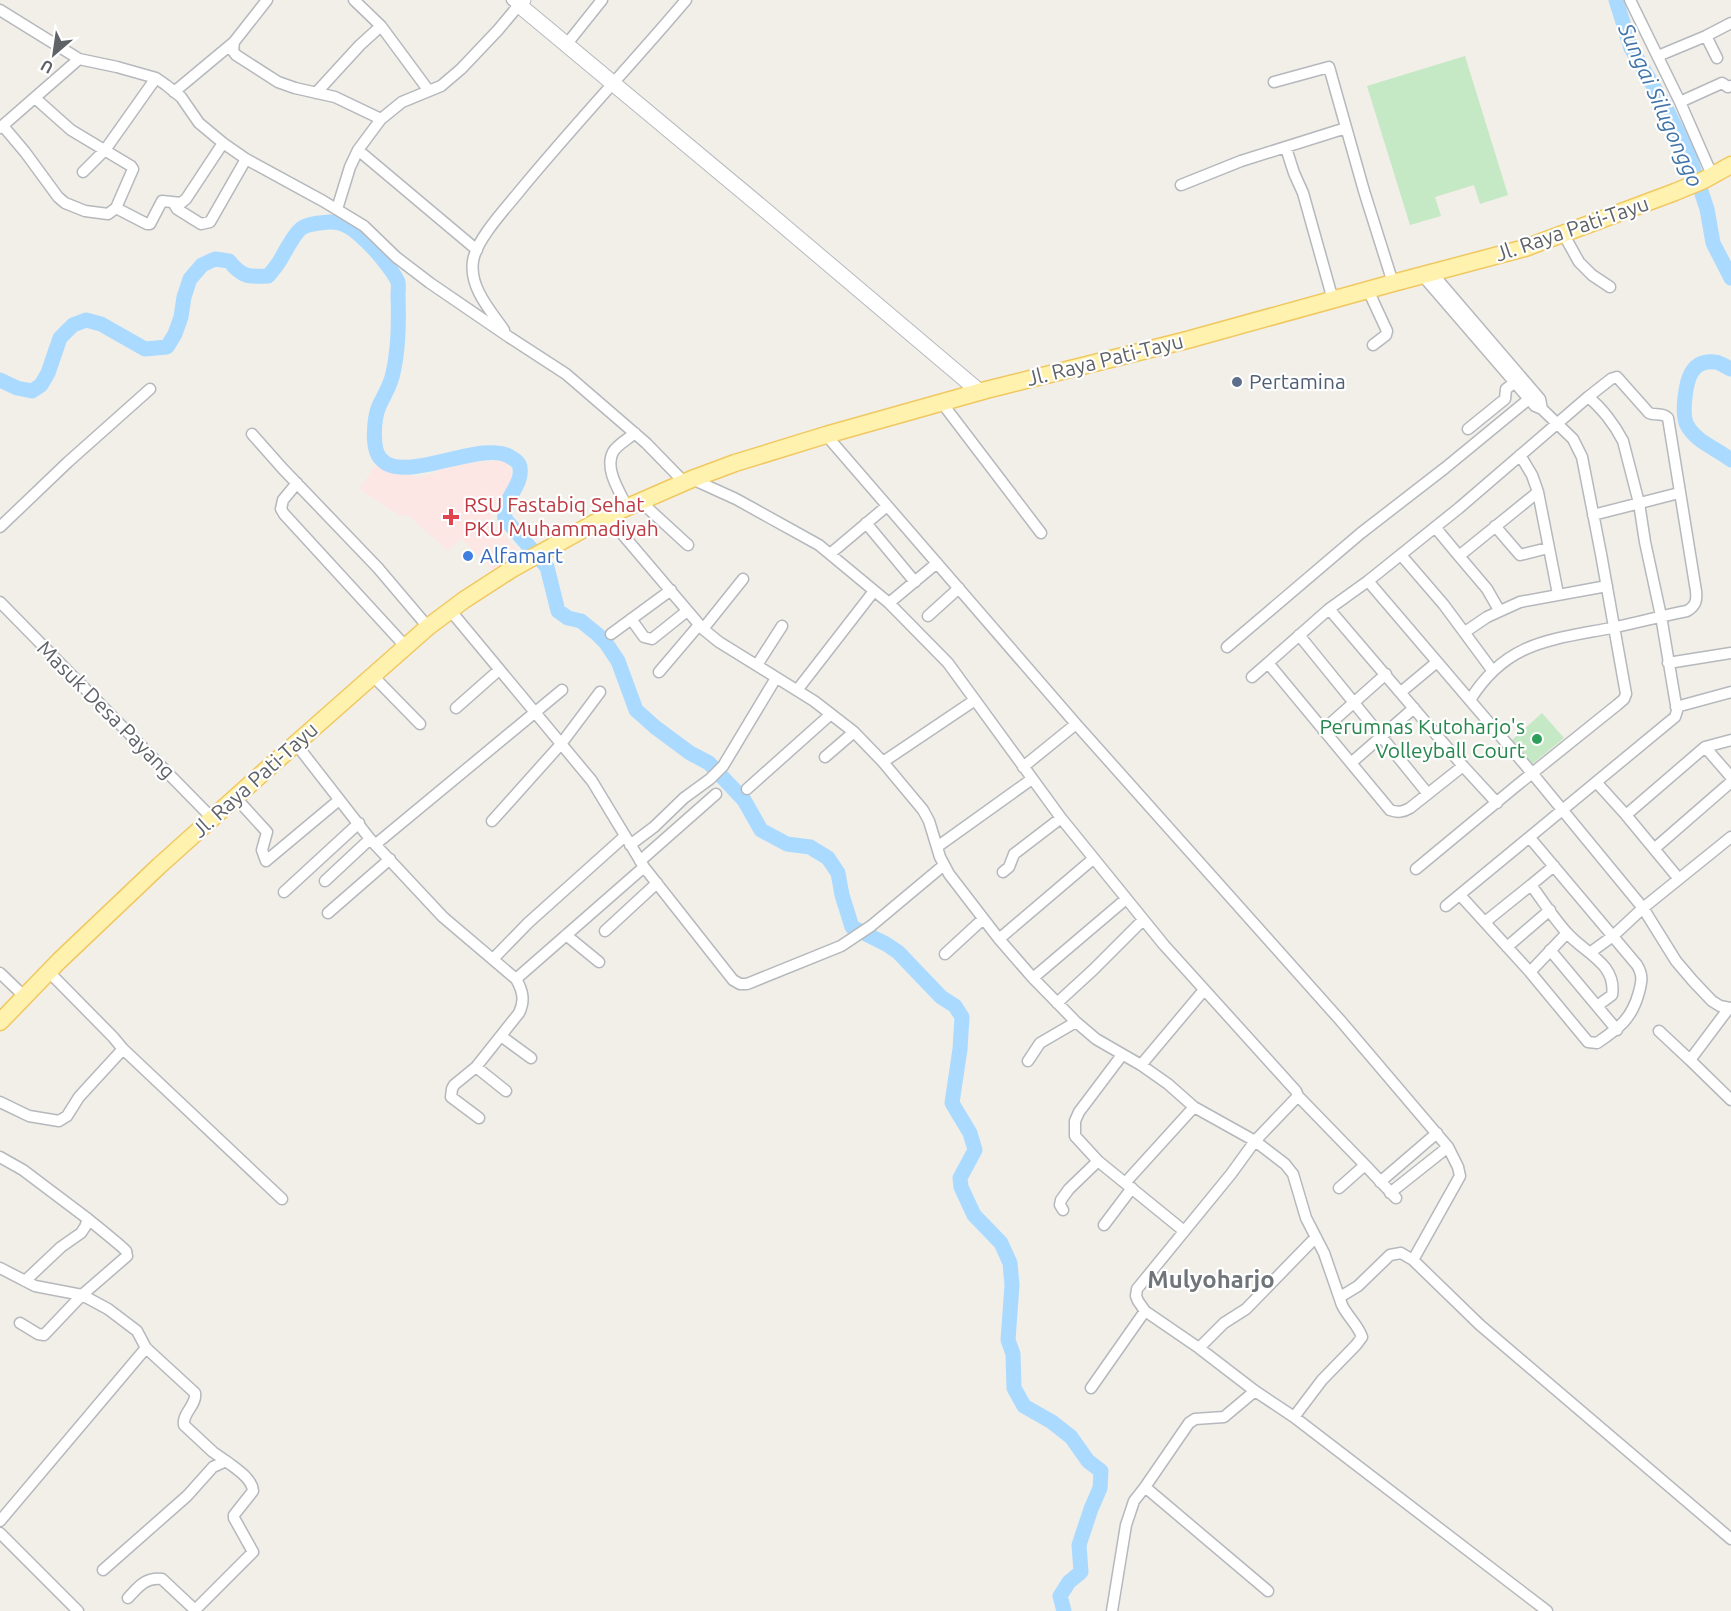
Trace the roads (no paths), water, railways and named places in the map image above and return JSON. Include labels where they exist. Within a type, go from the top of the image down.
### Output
[{"type":"main road","points":[[1708,178],[1731,165]]},
{"type":"main road","name":"Jl. Raya Pati-Tayu","points":[[0,1022],[48,972],[212,818],[428,627],[512,569],[607,516],[688,480],[826,435],[1526,248],[1708,178]]},
{"type":"street","points":[[174,92],[234,42],[267,0]]},
{"type":"street","points":[[354,0],[381,26],[429,91]]},
{"type":"street","points":[[566,45],[602,0]]},
{"type":"street","points":[[509,338],[480,296],[474,277],[473,261],[477,250],[486,233],[557,144],[686,0]]},
{"type":"street","points":[[1630,0],[1680,102],[1708,178]]},
{"type":"street","points":[[337,209],[350,167],[358,150],[381,119],[402,102],[441,86],[461,69],[498,30],[518,2],[566,45],[980,392]]},
{"type":"street","points":[[0,10],[79,59],[156,78],[181,97],[199,123],[223,143],[246,159],[364,226],[413,270],[509,338],[566,374],[688,480],[736,499],[819,545],[890,603],[948,663],[1061,818],[1143,920],[1296,1091],[1298,1096],[1393,1196],[1448,1147]]},
{"type":"street","points":[[1658,56],[1731,23]]},
{"type":"street","points":[[316,93],[360,45],[381,26]]},
{"type":"street","points":[[1706,36],[1717,58]]},
{"type":"street","points":[[234,42],[233,51],[251,66],[278,82],[335,97],[381,119]]},
{"type":"street","points":[[35,98],[71,130],[133,169],[116,208],[108,214],[85,211],[65,203],[58,197],[32,160],[1,127],[79,59]]},
{"type":"street","points":[[1275,82],[1328,67],[1393,283]]},
{"type":"street","points":[[83,172],[105,150],[156,78]]},
{"type":"street","points":[[1680,102],[1719,84],[1731,86]]},
{"type":"street","points":[[1181,185],[1241,161],[1346,128]]},
{"type":"street","points":[[116,208],[150,224],[162,201],[174,204],[186,199],[223,143]]},
{"type":"street","points":[[1286,148],[1294,173],[1304,193],[1333,300]]},
{"type":"street","points":[[358,150],[477,250]]},
{"type":"street","points":[[174,204],[177,209],[201,224],[210,222],[246,159]]},
{"type":"street","points":[[1564,235],[1579,262],[1592,275],[1610,287]]},
{"type":"street","points":[[1416,869],[1624,699],[1626,694],[1582,457],[1572,439],[1542,409],[1535,406],[1531,396],[1427,274]]},
{"type":"street","points":[[1368,290],[1387,331],[1386,335],[1372,345]]},
{"type":"street","points":[[1468,429],[1506,398],[1506,389],[1511,375]]},
{"type":"street","points":[[1252,677],[1329,609],[1401,555],[1587,397],[1617,377],[1652,415],[1666,416],[1669,424],[1697,598],[1692,608],[1687,611],[1529,646],[1492,670],[1470,700]]},
{"type":"street","points":[[0,527],[150,389]]},
{"type":"street","points":[[1227,647],[1361,533],[1445,468],[1531,396]]},
{"type":"street","points":[[1446,906],[1597,783],[1674,717],[1677,711],[1639,503],[1623,441],[1594,402],[1587,397]]},
{"type":"street","points":[[942,403],[1041,533]]},
{"type":"street","points":[[635,433],[615,449],[611,459],[614,477],[634,504],[688,545]]},
{"type":"street","points":[[252,434],[378,568],[428,627]]},
{"type":"street","points":[[826,435],[1076,724],[1340,1020],[1448,1147],[1460,1176],[1413,1260]]},
{"type":"street","points":[[1520,456],[1532,475],[1538,492],[1558,594]]},
{"type":"street","points":[[297,483],[283,500],[281,509],[284,514],[406,647]]},
{"type":"street","points":[[1459,556],[1538,492]]},
{"type":"street","points":[[1593,515],[1679,493]]},
{"type":"street","points":[[830,554],[886,506]]},
{"type":"street","points":[[607,516],[701,627],[719,642],[798,689],[854,732],[884,762],[923,810],[944,865],[983,919],[1033,978],[1076,1022],[1096,1039],[1141,1065],[1168,1084],[1194,1107],[1255,1141],[1285,1164],[1293,1174],[1306,1218],[1324,1253],[1345,1313],[1362,1334],[1361,1340],[1322,1380],[1294,1417]]},
{"type":"street","points":[[866,523],[915,582]]},
{"type":"street","points":[[1495,526],[1520,555],[1548,548]]},
{"type":"street","points":[[1435,527],[1487,589],[1499,610]]},
{"type":"street","points":[[1401,555],[1444,605],[1492,670]]},
{"type":"street","points":[[890,603],[937,563]]},
{"type":"street","points":[[658,672],[743,579]]},
{"type":"street","points":[[1368,581],[1532,773],[1643,908],[1671,954],[1693,981],[1712,1001],[1730,1008],[1690,1060]]},
{"type":"street","points":[[1465,632],[1499,610],[1520,602],[1607,586]]},
{"type":"street","points":[[928,616],[959,588]]},
{"type":"street","points":[[611,634],[671,590]]},
{"type":"street","points":[[798,689],[874,591]]},
{"type":"street","name":"Masuk Desa Payang","points":[[0,602],[212,818]]},
{"type":"street","points":[[1329,609],[1497,803]]},
{"type":"street","points":[[450,610],[592,781],[642,864],[733,980],[740,984],[762,979],[841,946],[871,926],[944,865]]},
{"type":"street","points":[[631,619],[644,637],[652,639],[687,611]]},
{"type":"street","points":[[757,665],[782,626]]},
{"type":"street","points":[[1299,635],[1428,794]]},
{"type":"street","points":[[1668,663],[1731,653]]},
{"type":"street","points":[[1401,692],[1437,662]]},
{"type":"street","points":[[1268,663],[1390,810],[1397,813],[1404,812],[1463,766]]},
{"type":"street","points":[[456,708],[499,670]]},
{"type":"street","points":[[1323,730],[1386,674]]},
{"type":"street","points":[[373,676],[420,724]]},
{"type":"street","points":[[493,959],[578,877],[628,841],[654,827],[684,798],[719,771],[776,678]]},
{"type":"street","points":[[324,881],[535,714],[562,690]]},
{"type":"street","points":[[492,821],[561,744],[600,692]]},
{"type":"street","points":[[1676,707],[1731,692]]},
{"type":"street","points":[[884,762],[975,700]]},
{"type":"street","points":[[1351,763],[1414,708]]},
{"type":"street","points":[[747,789],[831,714]]},
{"type":"street","points":[[1023,767],[1076,724]]},
{"type":"street","points":[[825,757],[854,732]]},
{"type":"street","points":[[1626,815],[1705,747],[1731,740]]},
{"type":"street","points":[[296,744],[373,841],[444,917],[516,979],[523,994],[519,1013],[476,1067],[454,1085],[450,1093],[451,1097],[479,1118]]},
{"type":"street","points":[[1705,747],[1731,777]]},
{"type":"street","points":[[937,847],[1032,779]]},
{"type":"street","points":[[1654,849],[1731,782]]},
{"type":"street","points":[[1597,783],[1679,879]]},
{"type":"street","points":[[516,979],[716,794]]},
{"type":"street","points":[[235,797],[267,832],[262,850],[266,861],[339,800]]},
{"type":"street","points":[[1003,872],[1009,867],[1014,854],[1061,818]]},
{"type":"street","points":[[284,892],[359,824]]},
{"type":"street","points":[[1592,952],[1731,837]]},
{"type":"street","points":[[1460,895],[1530,972],[1588,1042],[1598,1043],[1617,1030],[1633,1012],[1642,973],[1530,838]]},
{"type":"street","points":[[328,913],[390,859]]},
{"type":"street","points":[[999,939],[1094,859]]},
{"type":"street","points":[[1485,922],[1554,866]]},
{"type":"street","points":[[605,931],[657,883]]},
{"type":"street","points":[[1531,885],[1567,933],[1582,947],[1592,952],[1608,971],[1613,987],[1612,995],[1597,1006]]},
{"type":"street","points":[[1033,978],[1126,898]]},
{"type":"street","points":[[1507,947],[1550,910]]},
{"type":"street","points":[[945,954],[983,919]]},
{"type":"street","points":[[1057,1003],[1094,970],[1143,920]]},
{"type":"street","points":[[1530,972],[1567,933]]},
{"type":"street","points":[[566,934],[599,962]]},
{"type":"street","points":[[1550,950],[1617,1030]]},
{"type":"street","points":[[48,972],[113,1037],[123,1050],[282,1199]]},
{"type":"street","points":[[0,974],[24,996]]},
{"type":"street","points":[[1141,1065],[1204,990]]},
{"type":"street","points":[[1029,1061],[1040,1043],[1076,1022]]},
{"type":"street","points":[[1659,1031],[1731,1100]]},
{"type":"street","points":[[501,1036],[531,1058]]},
{"type":"street","points":[[0,1102],[29,1116],[59,1121],[68,1116],[79,1097],[123,1050]]},
{"type":"street","points":[[1122,1055],[1079,1112],[1075,1120],[1075,1136],[1098,1161],[1184,1231]]},
{"type":"street","points":[[476,1067],[506,1090]]},
{"type":"street","points":[[1298,1096],[1255,1141],[1231,1174],[1137,1289],[1138,1301],[1145,1311],[1294,1417],[1547,1611]]},
{"type":"street","points":[[1104,1225],[1128,1185],[1194,1107]]},
{"type":"street","points":[[1380,1182],[1437,1133]]},
{"type":"street","points":[[0,1156],[23,1170],[88,1219],[123,1247],[127,1256],[82,1295],[44,1335],[20,1323]]},
{"type":"street","points":[[1063,1210],[1060,1205],[1064,1194],[1098,1161]]},
{"type":"street","points":[[1339,1188],[1365,1165]]},
{"type":"street","points":[[25,1281],[61,1247],[81,1233],[88,1219]]},
{"type":"street","points":[[1199,1348],[1224,1323],[1246,1309],[1316,1237]]},
{"type":"street","points":[[1340,1297],[1358,1286],[1390,1255],[1401,1253],[1413,1260],[1480,1325],[1731,1539]]},
{"type":"street","points":[[0,1268],[35,1286],[82,1295],[108,1309],[137,1331],[146,1348],[195,1393],[196,1399],[183,1423],[213,1452],[244,1476],[253,1487],[253,1491],[234,1515],[253,1552],[194,1611],[162,1579],[146,1580],[128,1598]]},
{"type":"street","points":[[1091,1388],[1145,1311]]},
{"type":"street","points":[[0,1521],[146,1348]]},
{"type":"street","points":[[1112,1611],[1126,1524],[1134,1501],[1189,1423],[1195,1419],[1224,1417],[1255,1391]]},
{"type":"street","points":[[103,1570],[187,1496],[213,1467],[226,1461]]},
{"type":"street","points":[[1145,1487],[1268,1591]]},
{"type":"street","points":[[0,1533],[71,1609]]},
{"type":"waterway","name":"Sungai Silugonggo","points":[[1616,0],[1631,48],[1665,106],[1688,152],[1707,209],[1713,243],[1731,278]]},
{"type":"waterway","points":[[0,380],[17,388],[32,391],[41,385],[48,373],[60,338],[73,325],[86,320],[101,324],[145,349],[167,347],[181,317],[190,279],[202,265],[215,259],[229,261],[246,275],[268,276],[296,234],[308,225],[329,222],[345,225],[359,234],[379,255],[398,282],[398,334],[395,364],[391,382],[377,411],[375,425],[376,448],[381,459],[392,466],[407,467],[483,453],[499,453],[516,461],[520,467],[520,475],[506,505],[505,519],[547,567],[558,611],[568,618],[581,621],[606,643],[618,661],[636,710],[690,753],[709,763],[744,800],[761,830],[787,844],[810,847],[828,858],[838,873],[852,927],[898,952],[941,997],[955,1006],[962,1017],[952,1103],[970,1133],[975,1150],[960,1178],[961,1187],[974,1215],[1001,1243],[1010,1263],[1012,1285],[1008,1340],[1013,1354],[1014,1388],[1024,1406],[1052,1422],[1071,1437],[1088,1461],[1101,1471],[1100,1488],[1079,1545],[1081,1572],[1069,1582],[1060,1596],[1064,1611]]},
{"type":"waterway","name":"Sungai Silugonggo","points":[[1731,369],[1714,362],[1706,362],[1695,368],[1687,384],[1684,412],[1691,431],[1731,460]]},
{"type":"place","name":"Pertamina","points":[[1237,382]]},
{"type":"place","name":"RSU Fastabiq Sehat PKU Muhammadiyah","points":[[451,517]]},
{"type":"place","name":"Alfamart","points":[[468,556]]},
{"type":"place","name":"Perumnas Kutoharjo's Volleyball Court","points":[[1537,739]]},
{"type":"district","name":"Mulyoharjo","points":[[1211,1280]]}]
